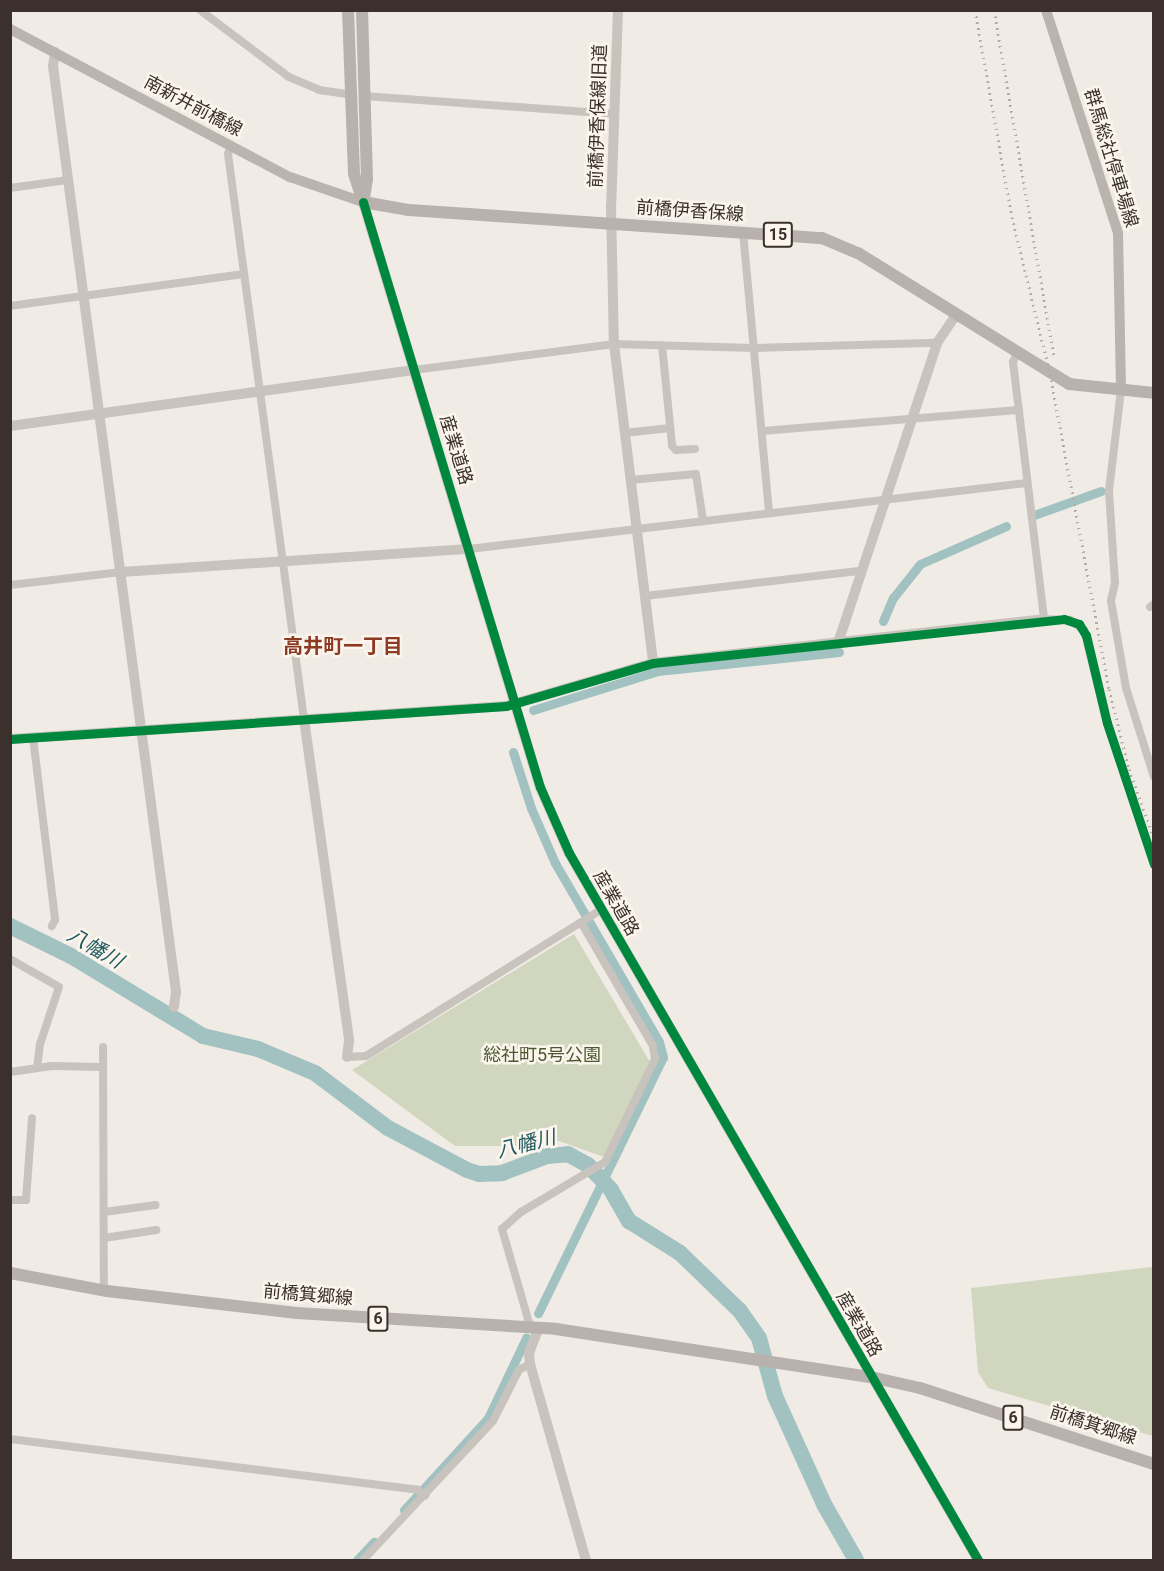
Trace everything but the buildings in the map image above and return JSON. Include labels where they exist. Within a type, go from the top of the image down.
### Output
[{"type":"main road","points":[[348,10],[354,174],[363,202]]},
{"type":"main road","points":[[362,10],[367,179],[363,202]]},
{"type":"main road","name":"群馬総社停車場線","points":[[1046,10],[1118,233],[1122,282],[1120,390]]},
{"type":"main road","name":"南新井前橋線","points":[[10,29],[310,186],[363,202]]},
{"type":"main road","name":"前橋伊香保線","points":[[363,202],[408,210],[743,232],[834,242],[1069,384],[1154,393]]},
{"type":"main road","name":"前橋箕郷線","points":[[10,1273],[104,1291],[318,1315],[535,1327],[871,1377],[920,1388],[1154,1464]]},
{"type":"street","points":[[200,10],[289,77],[319,90],[350,94]]},
{"type":"street","name":"前橋伊香保線旧道","points":[[618,10],[611,223],[614,344],[653,663]]},
{"type":"street","points":[[55,52],[68,180],[176,992],[174,1007]]},
{"type":"street","points":[[364,96],[614,114]]},
{"type":"street","points":[[231,145],[228,154],[349,1041],[347,1057],[366,1056],[582,924],[601,910]]},
{"type":"street","points":[[10,188],[68,180]]},
{"type":"street","name":"産業道路","points":[[363,202],[540,787],[569,853],[978,1560]]},
{"type":"street","points":[[743,232],[769,513]]},
{"type":"street","points":[[10,306],[244,274]]},
{"type":"street","points":[[838,643],[859,571],[937,343],[956,315]]},
{"type":"street","points":[[10,426],[614,344],[753,348],[937,343]]},
{"type":"street","points":[[662,345],[670,428],[675,450],[695,449]]},
{"type":"street","points":[[1017,353],[1013,362],[1044,619]]},
{"type":"street","points":[[1120,390],[1110,464],[1109,510],[1115,583],[1111,601],[1126,688],[1154,777]]},
{"type":"street","points":[[762,431],[911,422],[1019,410]]},
{"type":"street","points":[[624,433],[670,428]]},
{"type":"street","points":[[630,480],[696,474],[703,521]]},
{"type":"street","points":[[10,585],[121,572],[469,549],[1027,483]]},
{"type":"street","points":[[645,596],[859,571]]},
{"type":"street","points":[[10,739],[516,705],[653,663],[1044,619],[1070,620],[1084,630],[1107,723],[1154,864]]},
{"type":"street","points":[[33,737],[55,920],[52,926]]},
{"type":"street","points":[[582,924],[656,1054],[608,1158],[601,1165],[520,1212],[502,1229],[535,1327],[529,1353],[530,1364],[586,1560]]},
{"type":"street","points":[[10,959],[58,987],[40,1044],[38,1068]]},
{"type":"street","points":[[103,1047],[104,1291]]},
{"type":"street","points":[[10,1072],[38,1068],[102,1067]]},
{"type":"street","points":[[10,1200],[26,1200],[32,1118]]},
{"type":"street","points":[[104,1212],[156,1205]]},
{"type":"street","points":[[104,1238],[156,1230]]},
{"type":"street","points":[[363,1560],[493,1421],[519,1370],[530,1364]]},
{"type":"street","points":[[10,1439],[418,1490],[425,1495]]},
{"type":"green space","name":"総社町5号公園","points":[[574,934],[650,1062],[604,1157],[559,1141],[516,1146],[455,1146],[352,1070]]},
{"type":"green space","points":[[1152,1267],[1153,1436],[988,1388],[978,1372],[971,1288]]},
{"type":"waterway","points":[[1034,515],[1101,491]]},
{"type":"waterway","points":[[883,621],[893,598],[920,564],[1006,526]]},
{"type":"waterway","points":[[533,710],[658,671],[839,652]]},
{"type":"waterway","points":[[513,752],[531,808],[555,863],[659,1042],[663,1057],[538,1313]]},
{"type":"waterway","name":"八幡川","points":[[10,926],[71,956],[203,1036],[258,1049],[315,1073],[388,1128],[467,1170],[479,1174],[502,1173],[547,1156],[568,1154],[588,1165],[611,1190],[629,1221],[680,1253],[740,1311],[759,1338],[775,1396],[825,1506],[856,1560]]},
{"type":"waterway","points":[[404,1510],[488,1418],[526,1338]]},
{"type":"waterway","points":[[357,1560],[374,1542]]},
{"type":"railway","points":[[975,10],[1012,217],[1050,374],[1109,689],[1129,769],[1154,838]]},
{"type":"railway","points":[[994,10],[1054,356]]},
{"type":"cycle path","points":[[363,202],[540,787],[569,853],[978,1560]]},
{"type":"cycle path","points":[[10,739],[506,706],[653,663],[1064,619],[1079,624],[1086,635],[1107,723],[1154,864]]},
{"type":"district","name":"高井町一丁目","points":[[343,646]]}]
